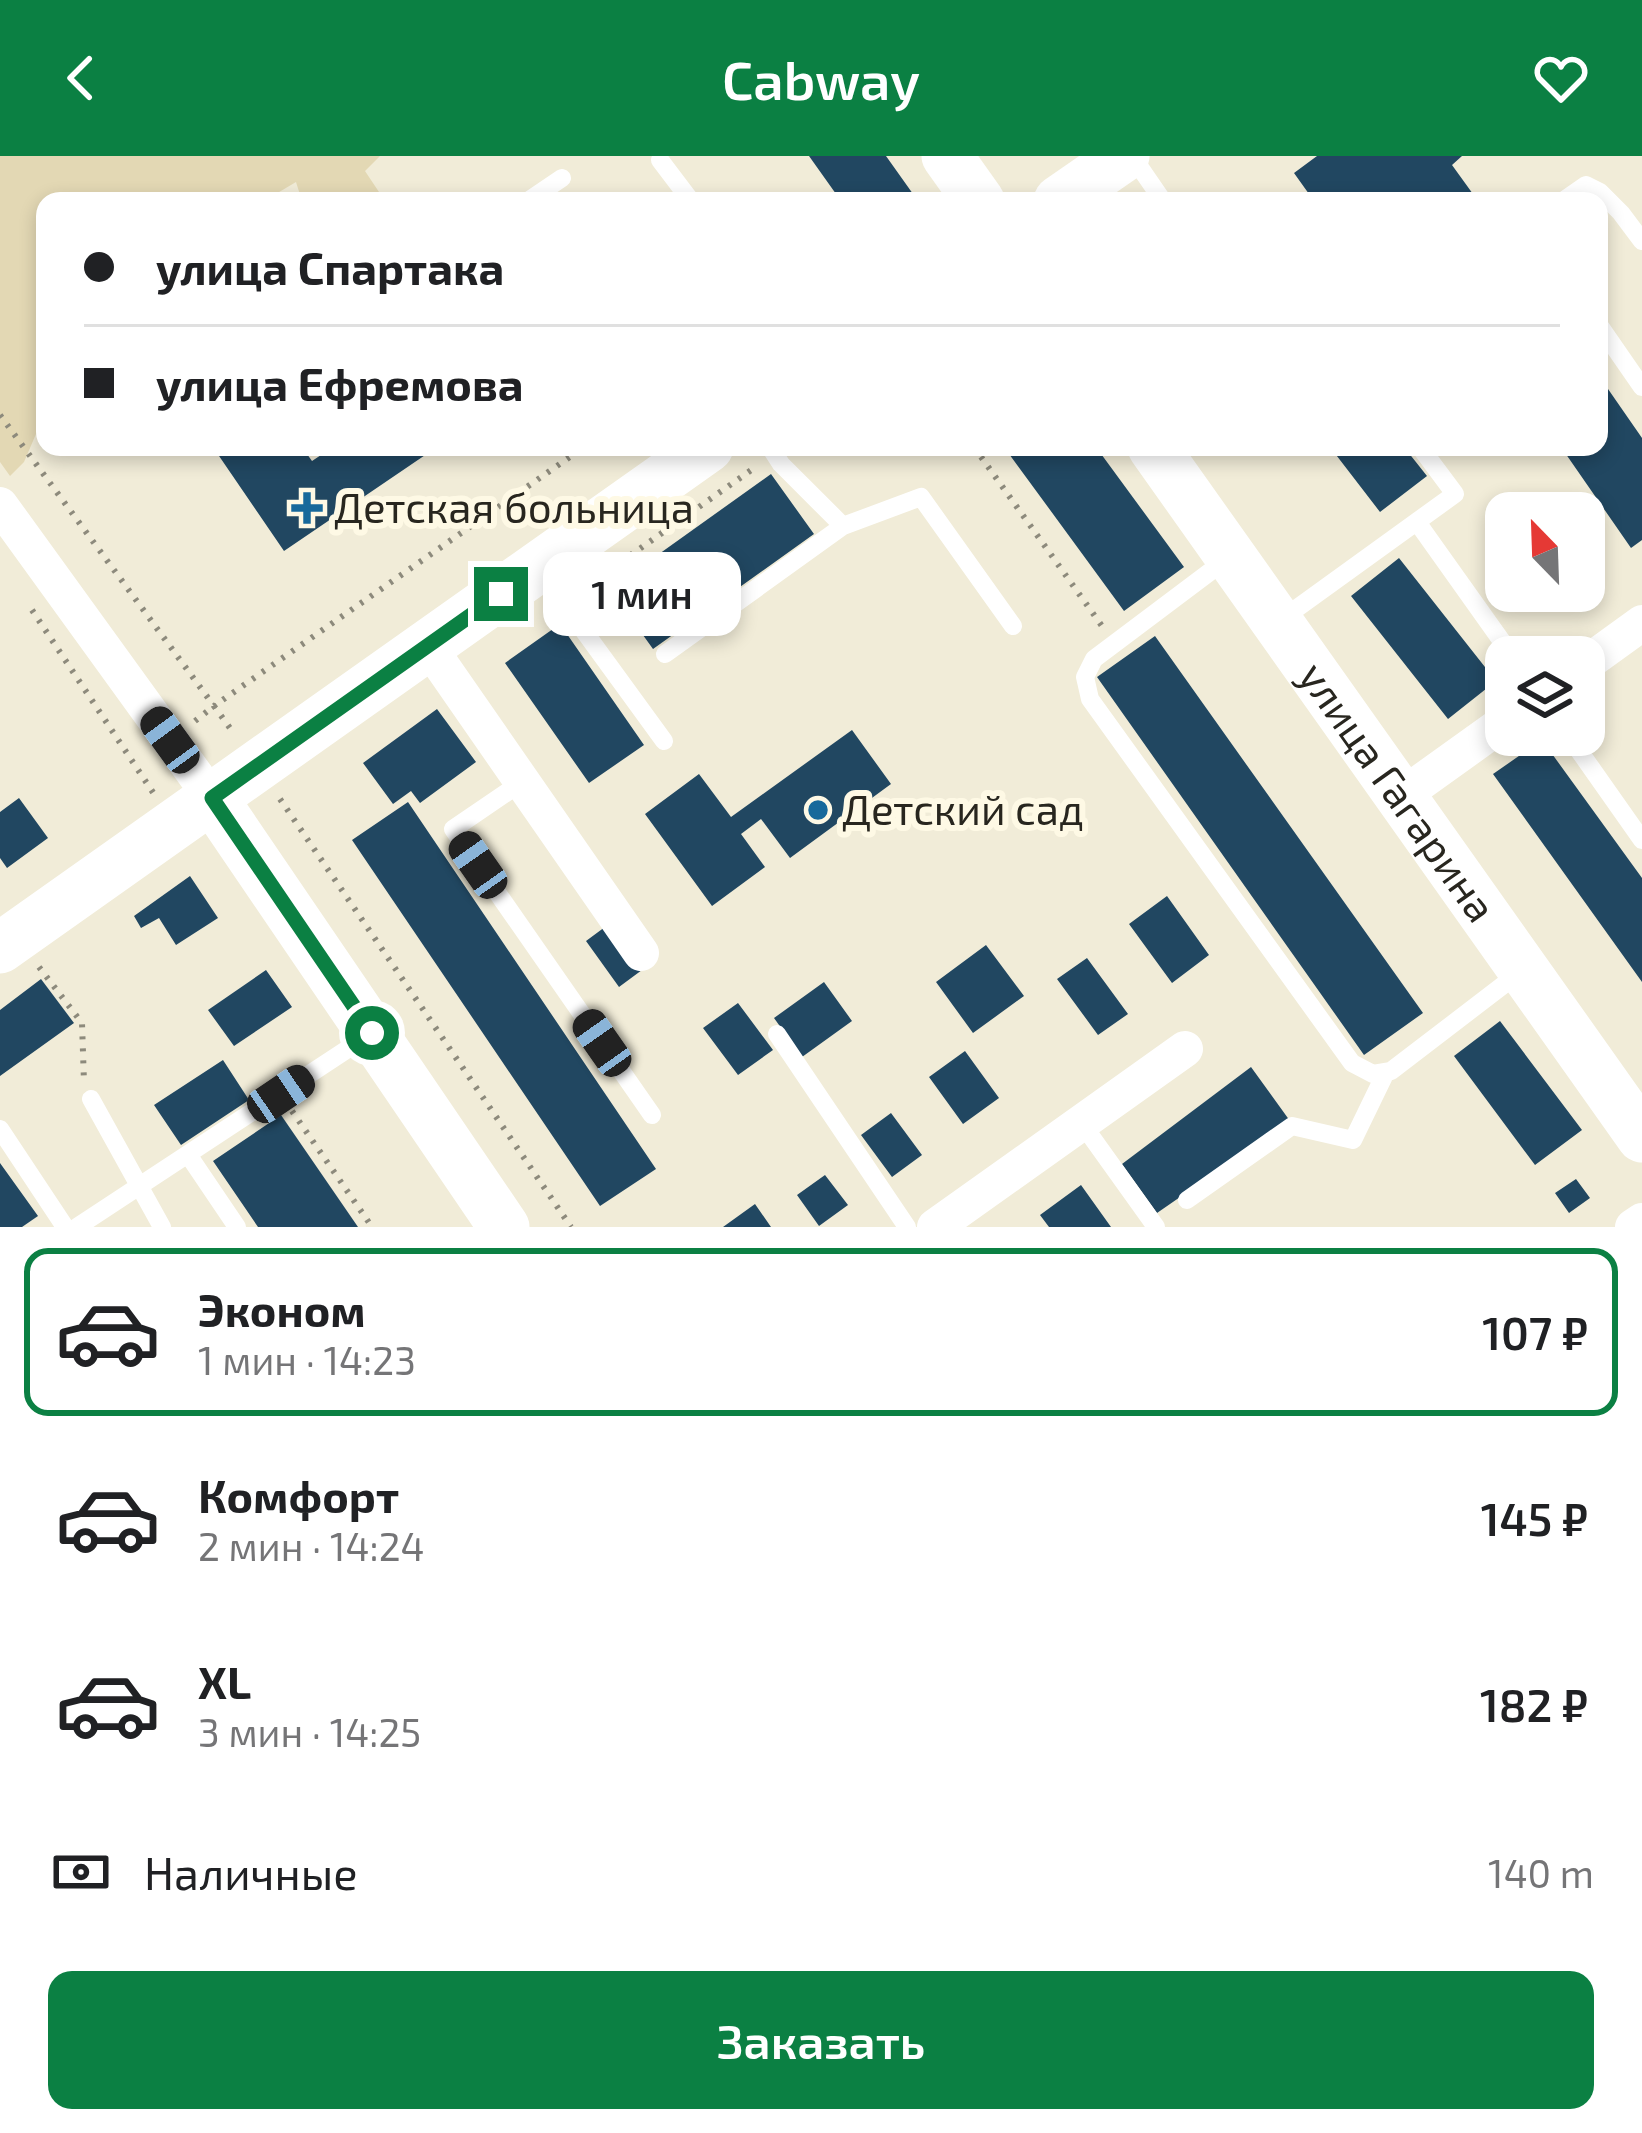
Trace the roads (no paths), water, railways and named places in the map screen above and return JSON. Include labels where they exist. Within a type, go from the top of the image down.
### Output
[{"type":"street","points":[[947,156],[973,192]]},
{"type":"street","points":[[1073,192],[1128,156]]},
{"type":"street","name":"улица Гагарина","points":[[1160,456],[1524,970],[1635,1111]]},
{"type":"street","points":[[19,957],[207,818],[269,783],[428,646],[550,585],[684,458]]},
{"type":"street","points":[[0,505],[170,740],[207,818],[372,1033],[505,1227]]},
{"type":"street","points":[[1605,650],[1642,623]]},
{"type":"street","points":[[428,646],[641,953]]},
{"type":"street","points":[[1403,796],[1485,736]]},
{"type":"street","points":[[934,1227],[1185,1049]]},
{"type":"street","points":[[1633,1227],[1642,1221]]},
{"type":"lane","points":[[1128,156],[1156,192]]},
{"type":"lane","points":[[660,160],[684,192]]},
{"type":"lane","points":[[541,192],[562,178]]},
{"type":"lane","points":[[1608,202],[1642,242]]},
{"type":"lane","points":[[1608,338],[1642,387]]},
{"type":"lane","points":[[777,456],[843,526]]},
{"type":"lane","points":[[1278,622],[1455,494],[1427,456]]},
{"type":"lane","points":[[665,653],[843,526],[921,497],[1013,626]]},
{"type":"lane","points":[[1417,522],[1498,636]]},
{"type":"lane","points":[[1231,556],[1094,658],[1085,677],[1090,699],[1352,1064],[1372,1074],[1386,1072]]},
{"type":"lane","points":[[550,585],[664,741]]},
{"type":"lane","points":[[1583,756],[1642,840]]},
{"type":"lane","points":[[522,782],[454,830],[652,1115]]},
{"type":"lane","points":[[1186,1200],[1292,1126],[1353,1140],[1386,1072],[1524,970]]},
{"type":"lane","points":[[77,1227],[372,1033]]},
{"type":"lane","points":[[777,1034],[907,1227]]},
{"type":"lane","points":[[91,1099],[161,1227]]},
{"type":"lane","points":[[1083,1125],[1156,1227]]},
{"type":"lane","points":[[0,1129],[65,1227]]},
{"type":"lane","points":[[189,1156],[237,1227]]},
{"type":"place","name":"Детская больница","points":[[307,508]]},
{"type":"place","name":"Детский сад","points":[[818,810]]}]
